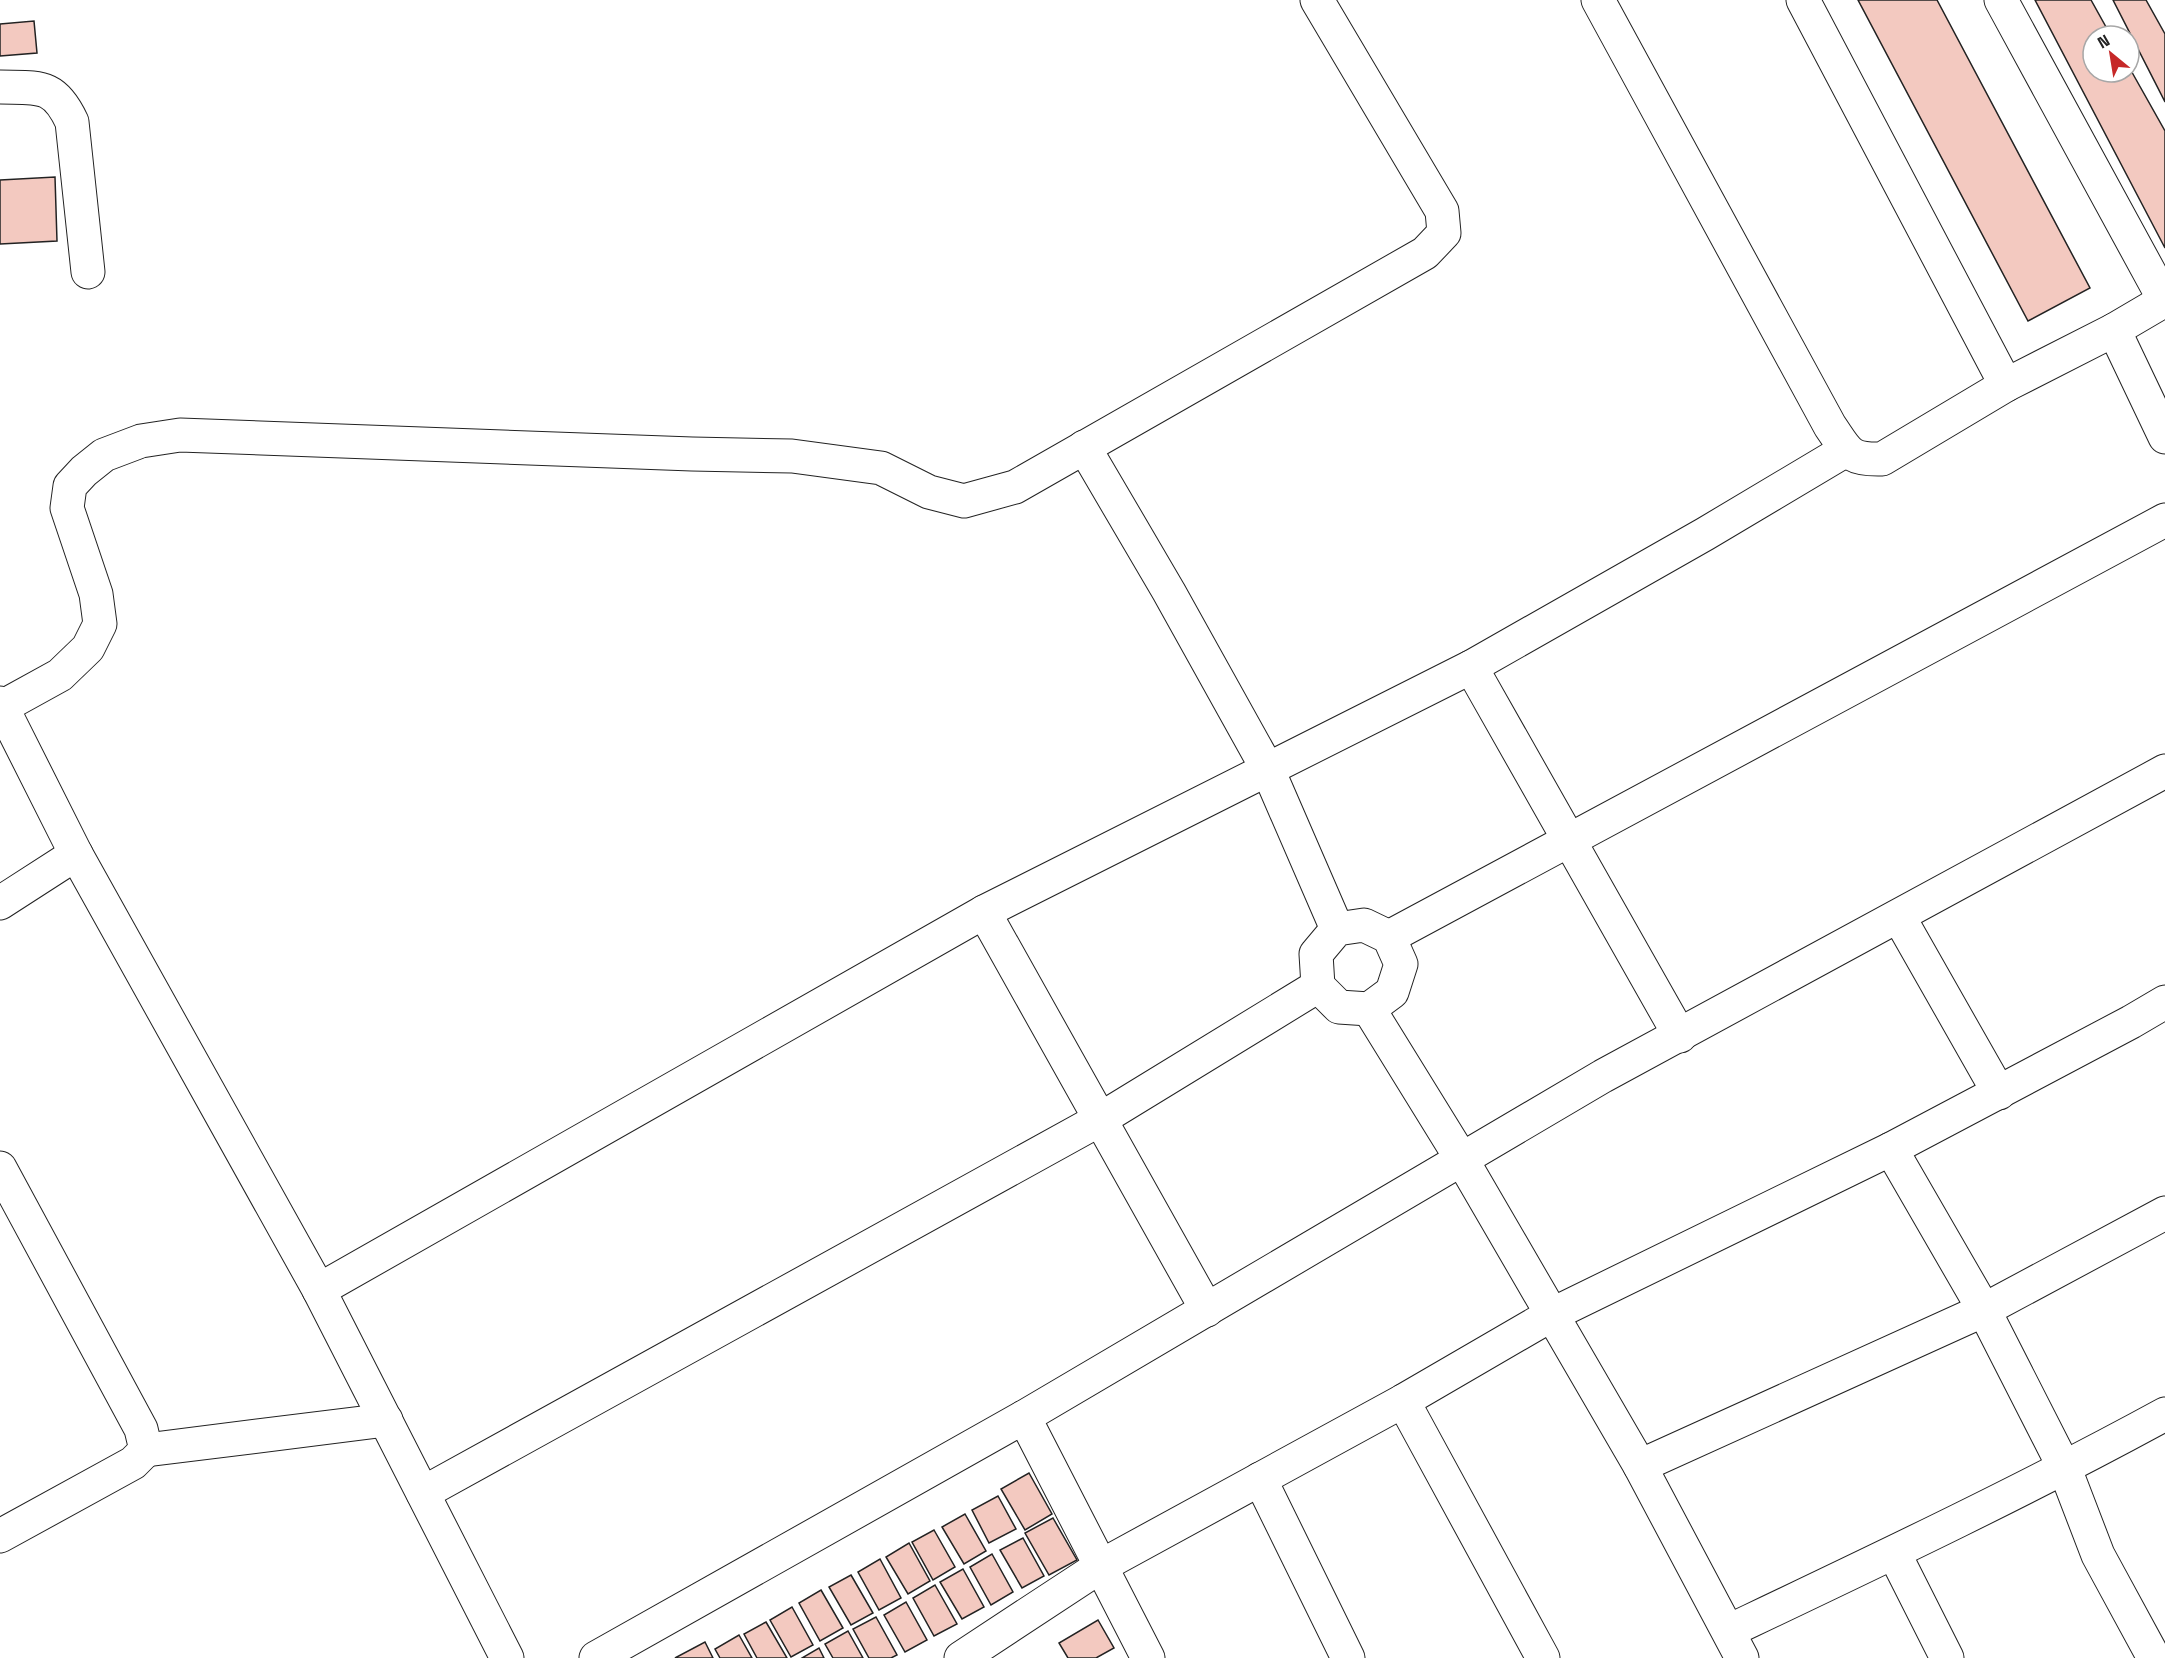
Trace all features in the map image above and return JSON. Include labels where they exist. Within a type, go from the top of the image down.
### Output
[{"type":"street","points":[[507,1658],[319,1290],[76,854],[1,705],[60,675],[88,648],[100,624],[96,594],[67,508],[70,486],[84,471],[105,455],[141,441],[180,435],[792,456],[881,468],[929,492],[964,501],[1015,487],[1425,253],[1444,233],[1442,211],[1317,0]]},
{"type":"street","points":[[1598,0],[1830,426],[1846,450],[1860,460],[1882,459],[2007,385],[2165,301],[2001,0]]},
{"type":"street","points":[[1803,0],[2007,385]]},
{"type":"street","points":[[0,87],[37,88],[51,93],[64,105],[72,122],[88,272]]},
{"type":"street","points":[[2114,330],[2165,437]]},
{"type":"street","points":[[1084,447],[1169,592],[1268,770],[1337,929]]},
{"type":"street","points":[[319,1290],[984,912],[1471,667],[1695,540],[1846,450]]},
{"type":"street","points":[[1389,937],[2165,520]]},
{"type":"street","points":[[1471,667],[1680,1036]]},
{"type":"street","points":[[596,1658],[1024,1417],[1603,1076],[2165,771]]},
{"type":"street","points":[[0,903],[76,854]]},
{"type":"street","points":[[984,912],[1207,1310]]},
{"type":"street","points":[[1899,917],[1999,1093]]},
{"type":"street","points":[[1364,925],[1389,937],[1401,964],[1392,992],[1369,1010],[1339,1007],[1318,986],[1316,954],[1337,929],[1364,925]]},
{"type":"street","points":[[423,1493],[1099,1120],[1318,986]]},
{"type":"street","points":[[961,1658],[1101,1566],[1403,1401],[1551,1315],[1891,1149],[2165,1002]]},
{"type":"street","points":[[1369,1010],[1461,1158],[1640,1466],[1736,1644],[1894,1553],[2065,1469],[2165,1414]]},
{"type":"street","points":[[1891,1149],[1984,1310],[2065,1469],[2098,1555],[2154,1658]]},
{"type":"street","points":[[0,1168],[141,1429],[146,1450]]},
{"type":"street","points":[[1640,1466],[1984,1310],[2165,1213]]},
{"type":"street","points":[[1403,1401],[1543,1658]]},
{"type":"street","points":[[1024,1417],[1148,1658]]},
{"type":"street","points":[[0,1536],[133,1463],[146,1450],[386,1420]]},
{"type":"street","points":[[1260,1479],[1348,1658]]},
{"type":"street","points":[[1894,1553],[1947,1658]]},
{"type":"building","points":[[1858,0],[1937,0],[2090,288],[2028,321]]},
{"type":"building","points":[[2035,0],[2091,0],[2104,24],[2081,24],[2081,84],[2139,84],[2165,131],[2165,248]]},
{"type":"building","points":[[2113,0],[2146,0],[2165,34],[2165,102],[2141,55],[2141,24],[2125,24]]},
{"type":"building","points":[[34,21],[37,53],[0,56],[0,24]]},
{"type":"building","points":[[55,177],[57,241],[0,244],[0,180]]},
{"type":"building","points":[[1029,1473],[1052,1514],[1025,1530],[1001,1489]]},
{"type":"building","points":[[998,1496],[1016,1529],[989,1543],[972,1510]]},
{"type":"building","points":[[965,1514],[986,1551],[964,1564],[942,1527]]},
{"type":"building","points":[[1053,1518],[1077,1560],[1049,1575],[1025,1533]]},
{"type":"building","points":[[934,1530],[955,1567],[933,1580],[912,1542]]},
{"type":"building","points":[[1023,1538],[1044,1576],[1022,1588],[1000,1550]]},
{"type":"building","points":[[909,1543],[930,1581],[908,1594],[886,1557]]},
{"type":"building","points":[[992,1554],[1013,1592],[991,1605],[970,1567]]},
{"type":"building","points":[[880,1559],[901,1598],[879,1610],[858,1572]]},
{"type":"building","points":[[963,1569],[984,1607],[962,1619],[940,1582]]},
{"type":"building","points":[[851,1575],[873,1613],[851,1625],[829,1587]]},
{"type":"building","points":[[935,1585],[957,1624],[934,1636],[913,1598]]},
{"type":"building","points":[[821,1590],[843,1628],[820,1641],[799,1603]]},
{"type":"building","points":[[906,1602],[927,1640],[905,1652],[884,1615]]},
{"type":"building","points":[[792,1607],[813,1645],[791,1657],[770,1620]]},
{"type":"building","points":[[876,1617],[897,1655],[891,1658],[869,1658],[853,1629]]},
{"type":"building","points":[[1098,1620],[1114,1648],[1096,1658],[1068,1658],[1059,1643]]},
{"type":"building","points":[[766,1622],[787,1658],[757,1658],[744,1634]]},
{"type":"building","points":[[848,1631],[863,1658],[833,1658],[825,1644]]},
{"type":"building","points":[[739,1635],[752,1658],[720,1658],[715,1649]]},
{"type":"building","points":[[705,1642],[713,1658],[675,1658]]},
{"type":"building","points":[[819,1648],[824,1658],[802,1658]]}]
